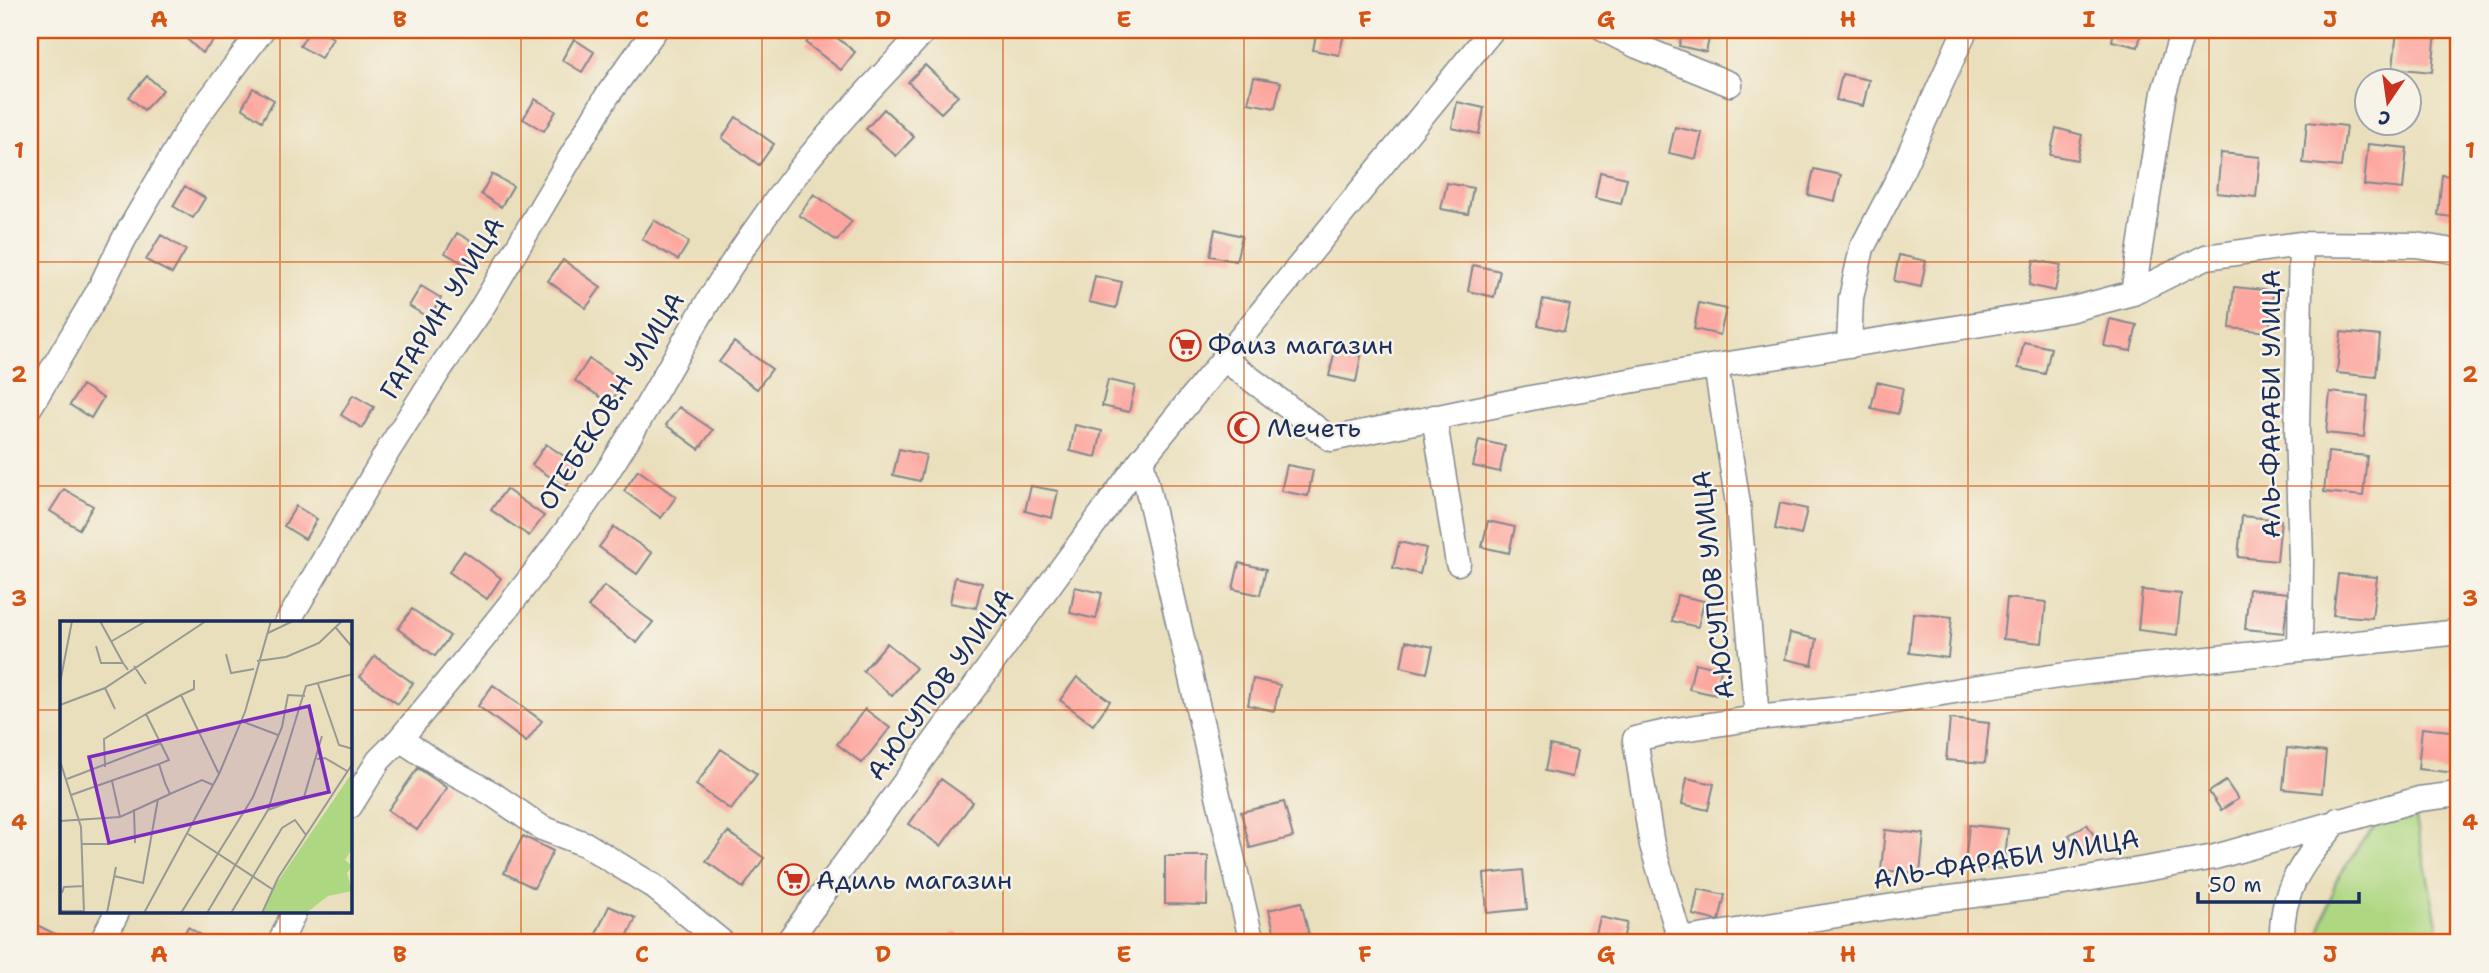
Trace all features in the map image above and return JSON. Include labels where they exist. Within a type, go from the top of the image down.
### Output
[{"type":"street","name":"ГАГАРИН УЛИЦА","points":[[288,621],[389,449],[480,311],[607,96],[655,30]]},
{"type":"street","name":"ОТЕБЕКОВ.Н УЛИЦА","points":[[352,803],[379,760],[517,596],[588,500],[640,418],[689,332],[775,205],[830,133],[925,30]]},
{"type":"street","name":"А.ЮСУПОВ УЛИЦА","points":[[787,943],[1141,460],[1493,30]]},
{"type":"street","points":[[1605,30],[1730,83]]},
{"type":"street","points":[[1224,359],[1331,439],[1536,397],[1849,345],[1851,298],[1862,248],[1899,177],[1965,30]]},
{"type":"street","points":[[2133,293],[2164,92],[2183,30]]},
{"type":"street","points":[[30,407],[37,381],[98,292],[124,239],[190,126],[256,37]]},
{"type":"street","name":"АЛЬ-ФАРАБИ УЛИЦА","points":[[1849,345],[2069,310],[2133,293],[2206,257],[2301,244],[2416,245],[2459,253]]},
{"type":"street","name":"АЛЬ-ФАРАБИ УЛИЦА","points":[[2300,649],[2301,561],[2297,431],[2301,244]]},
{"type":"street","name":"А.ЮСУПОВ УЛИЦА","points":[[1680,942],[1652,845],[1635,739],[1757,718],[1738,504],[1716,366]]},
{"type":"street","points":[[1434,417],[1458,563]]},
{"type":"street","points":[[1141,460],[1252,943]]},
{"type":"street","points":[[1757,718],[1859,707],[2088,672],[2459,632]]},
{"type":"street","points":[[400,738],[436,763],[491,793],[542,828],[585,844],[653,886],[723,943]]},
{"type":"street","name":"АЛЬ-ФАРАБИ УЛИЦА","points":[[1680,942],[1919,902],[2046,886],[2215,857],[2419,799],[2459,794]]},
{"type":"street","points":[[2282,943],[2281,920],[2297,871],[2338,820]]},
{"type":"street","points":[[101,943],[116,914]]},
{"type":"street","points":[[280,943],[293,914]]},
{"type":"green space","points":[[2415,814],[2441,943],[2316,943],[2336,881],[2361,843],[2377,824]]},
{"type":"building","points":[[195,30],[218,30],[221,33],[202,53],[187,39]]},
{"type":"building","points":[[310,30],[319,30],[333,38],[321,58],[300,46]]},
{"type":"building","points":[[817,30],[827,30],[855,52],[841,70],[806,43]]},
{"type":"building","points":[[1317,30],[1345,30],[1339,55],[1313,50]]},
{"type":"building","points":[[1683,30],[1711,30],[1706,52],[1679,46]]},
{"type":"building","points":[[2114,30],[2142,30],[2138,47],[2112,41]]},
{"type":"building","points":[[2397,30],[2436,31],[2432,72],[2422,71],[2422,66],[2393,66]]},
{"type":"building","points":[[574,39],[594,52],[582,72],[562,60]]},
{"type":"building","points":[[925,65],[958,96],[941,113],[908,82]]},
{"type":"building","points":[[1842,74],[1869,80],[1863,106],[1836,100]]},
{"type":"building","points":[[147,76],[163,90],[144,110],[129,97]]},
{"type":"building","points":[[1254,77],[1281,82],[1275,108],[1248,103]]},
{"type":"building","points":[[253,88],[274,100],[262,121],[242,108]]},
{"type":"building","points":[[535,99],[556,111],[544,131],[523,119]]},
{"type":"building","points":[[1457,102],[1484,108],[1479,134],[1452,128]]},
{"type":"building","points":[[884,109],[914,137],[896,156],[866,129]]},
{"type":"building","points":[[736,117],[774,144],[759,165],[722,138]]},
{"type":"building","points":[[2307,122],[2346,126],[2341,167],[2303,163]]},
{"type":"building","points":[[1675,127],[1702,133],[1696,159],[1669,153]]},
{"type":"building","points":[[2056,128],[2082,135],[2077,160],[2050,155]]},
{"type":"building","points":[[2368,144],[2407,148],[2403,189],[2364,185]]},
{"type":"building","points":[[2221,153],[2260,157],[2256,197],[2217,193]]},
{"type":"building","points":[[1814,169],[1841,175],[1835,201],[1808,195]]},
{"type":"building","points":[[1600,172],[1627,178],[1621,204],[1595,198]]},
{"type":"building","points":[[492,174],[513,186],[501,207],[481,194]]},
{"type":"building","points":[[2442,175],[2459,177],[2459,218],[2438,215]]},
{"type":"building","points":[[1447,183],[1473,188],[1468,214],[1441,209]]},
{"type":"building","points":[[185,186],[205,198],[193,218],[173,206]]},
{"type":"building","points":[[814,194],[852,221],[837,241],[799,215]]},
{"type":"building","points":[[654,220],[689,242],[678,260],[642,239]]},
{"type":"building","points":[[1215,229],[1242,236],[1236,261],[1210,256]]},
{"type":"building","points":[[457,233],[478,245],[466,265],[445,253]]},
{"type":"building","points":[[161,235],[186,250],[172,274],[146,260]]},
{"type":"building","points":[[1899,255],[1926,261],[1921,287],[1894,281]]},
{"type":"building","points":[[563,260],[601,287],[586,308],[548,281]]},
{"type":"building","points":[[2034,260],[2061,265],[2055,291],[2029,285]]},
{"type":"building","points":[[1473,265],[1500,271],[1494,297],[1468,291]]},
{"type":"building","points":[[1095,276],[1122,282],[1116,308],[1089,302]]},
{"type":"building","points":[[421,286],[441,298],[429,318],[409,306]]},
{"type":"building","points":[[2234,287],[2273,291],[2269,332],[2230,328]]},
{"type":"building","points":[[1543,299],[1570,305],[1564,331],[1538,325]]},
{"type":"building","points":[[1699,303],[1726,309],[1720,335],[1694,329]]},
{"type":"building","points":[[2110,319],[2137,325],[2131,351],[2104,346]]},
{"type":"building","points":[[2341,332],[2380,336],[2376,377],[2337,373]]},
{"type":"building","points":[[734,342],[772,369],[757,389],[719,362]]},
{"type":"building","points":[[2024,342],[2051,348],[2045,374],[2018,368]]},
{"type":"building","points":[[1335,350],[1361,356],[1356,382],[1329,376]]},
{"type":"building","points":[[589,359],[624,382],[610,403],[575,381]]},
{"type":"building","points":[[1108,380],[1135,386],[1129,412],[1102,406]]},
{"type":"building","points":[[1877,382],[1903,388],[1898,414],[1871,408]]},
{"type":"building","points":[[82,385],[103,398],[91,418],[70,405]]},
{"type":"building","points":[[2330,392],[2368,396],[2364,437],[2326,433]]},
{"type":"building","points":[[353,395],[374,407],[362,428],[341,415]]},
{"type":"building","points":[[679,407],[713,430],[699,449],[666,425]]},
{"type":"building","points":[[1075,425],[1102,431],[1096,457],[1070,451]]},
{"type":"building","points":[[1479,440],[1505,446],[1500,472],[1473,466]]},
{"type":"building","points":[[546,444],[579,466],[566,487],[532,465]]},
{"type":"building","points":[[899,449],[926,455],[920,481],[893,475]]},
{"type":"building","points":[[2328,452],[2367,456],[2363,496],[2324,492]]},
{"type":"building","points":[[1287,465],[1313,470],[1308,496],[1281,491]]},
{"type":"building","points":[[638,470],[676,497],[661,518],[624,491]]},
{"type":"building","points":[[1031,486],[1058,491],[1052,518],[1025,511]]},
{"type":"building","points":[[64,489],[93,506],[79,529],[50,511]]},
{"type":"building","points":[[506,489],[544,516],[529,536],[491,510]]},
{"type":"building","points":[[1780,503],[1807,509],[1801,535],[1775,529]]},
{"type":"building","points":[[296,506],[317,519],[305,539],[284,526]]},
{"type":"building","points":[[2242,516],[2281,520],[2277,561],[2238,557]]},
{"type":"building","points":[[1488,521],[1515,527],[1509,553],[1482,547]]},
{"type":"building","points":[[614,527],[652,553],[637,574],[599,547]]},
{"type":"building","points":[[1399,542],[1426,548],[1420,574],[1393,568]]},
{"type":"building","points":[[464,551],[501,578],[487,599],[449,572]]},
{"type":"building","points":[[1239,563],[1266,569],[1260,595],[1233,589]]},
{"type":"building","points":[[2338,574],[2377,577],[2372,618],[2333,615]]},
{"type":"building","points":[[955,577],[982,583],[976,608],[950,603]]},
{"type":"building","points":[[604,586],[653,622],[637,643],[588,607]]},
{"type":"building","points":[[1075,587],[1102,593],[1096,619],[1070,613]]},
{"type":"building","points":[[2249,589],[2288,593],[2284,633],[2245,629]]},
{"type":"building","points":[[2142,590],[2181,594],[2177,635],[2138,630]]},
{"type":"building","points":[[1677,595],[1704,601],[1698,627],[1672,621]]},
{"type":"building","points":[[2007,598],[2046,602],[2042,643],[2003,639]]},
{"type":"building","points":[[412,609],[450,636],[435,656],[398,629]]},
{"type":"building","points":[[1913,613],[1952,617],[1948,658],[1909,653]]},
{"type":"building","points":[[1790,633],[1817,639],[1812,665],[1785,659]]},
{"type":"building","points":[[1406,641],[1433,647],[1427,673],[1401,667]]},
{"type":"building","points":[[887,643],[916,668],[892,696],[863,671]]},
{"type":"building","points":[[375,656],[413,683],[398,704],[360,677]]},
{"type":"building","points":[[1695,663],[1721,669],[1716,695],[1689,689]]},
{"type":"building","points":[[1077,677],[1110,701],[1093,725],[1060,700]]},
{"type":"building","points":[[1253,679],[1280,685],[1274,711],[1248,705]]},
{"type":"building","points":[[493,685],[542,721],[526,742],[478,706]]},
{"type":"building","points":[[865,709],[890,728],[862,763],[837,744]]},
{"type":"building","points":[[1950,719],[1989,723],[1985,763],[1946,760]]},
{"type":"building","points":[[2422,728],[2459,732],[2457,773],[2418,769]]},
{"type":"building","points":[[1550,745],[1577,751],[1572,777],[1545,771]]},
{"type":"building","points":[[2287,748],[2326,752],[2322,793],[2283,789]]},
{"type":"building","points":[[721,749],[757,774],[731,810],[696,785]]},
{"type":"building","points":[[418,768],[447,788],[417,830],[388,810]]},
{"type":"building","points":[[1687,778],[1714,784],[1708,810],[1682,804]]},
{"type":"building","points":[[941,779],[973,802],[941,846],[909,824]]},
{"type":"building","points":[[2226,781],[2238,799],[2221,810],[2209,792]]},
{"type":"building","points":[[1284,802],[1293,837],[1250,848],[1241,812]]},
{"type":"building","points":[[2087,824],[2098,842],[2081,853],[2069,835]]},
{"type":"building","points":[[1969,825],[2008,829],[2004,869],[1965,866]]},
{"type":"building","points":[[1885,830],[1924,834],[1920,874],[1881,870]]},
{"type":"building","points":[[728,832],[764,858],[743,888],[706,861]]},
{"type":"building","points":[[523,836],[553,851],[534,888],[504,873]]},
{"type":"building","points":[[1165,856],[1208,856],[1207,905],[1165,904]]},
{"type":"building","points":[[1523,870],[1527,909],[1487,913],[1484,874]]},
{"type":"building","points":[[1698,889],[1725,895],[1719,921],[1693,915]]},
{"type":"building","points":[[1301,902],[1310,939],[1277,943],[1269,910]]},
{"type":"building","points":[[609,906],[636,918],[624,943],[615,943],[596,934]]},
{"type":"building","points":[[1600,917],[1627,923],[1622,943],[1594,943]]},
{"type":"building","points":[[37,925],[63,938],[60,943],[30,943]]},
{"type":"building","points":[[188,927],[215,943],[179,943]]},
{"type":"building","points":[[954,932],[970,943],[947,943]]},
{"type":"place","name":"Фаиз магазин","points":[[1185,345]]},
{"type":"place","name":"Мечеть","points":[[1244,428]]},
{"type":"place","name":"Адиль магазин","points":[[793,880]]}]
